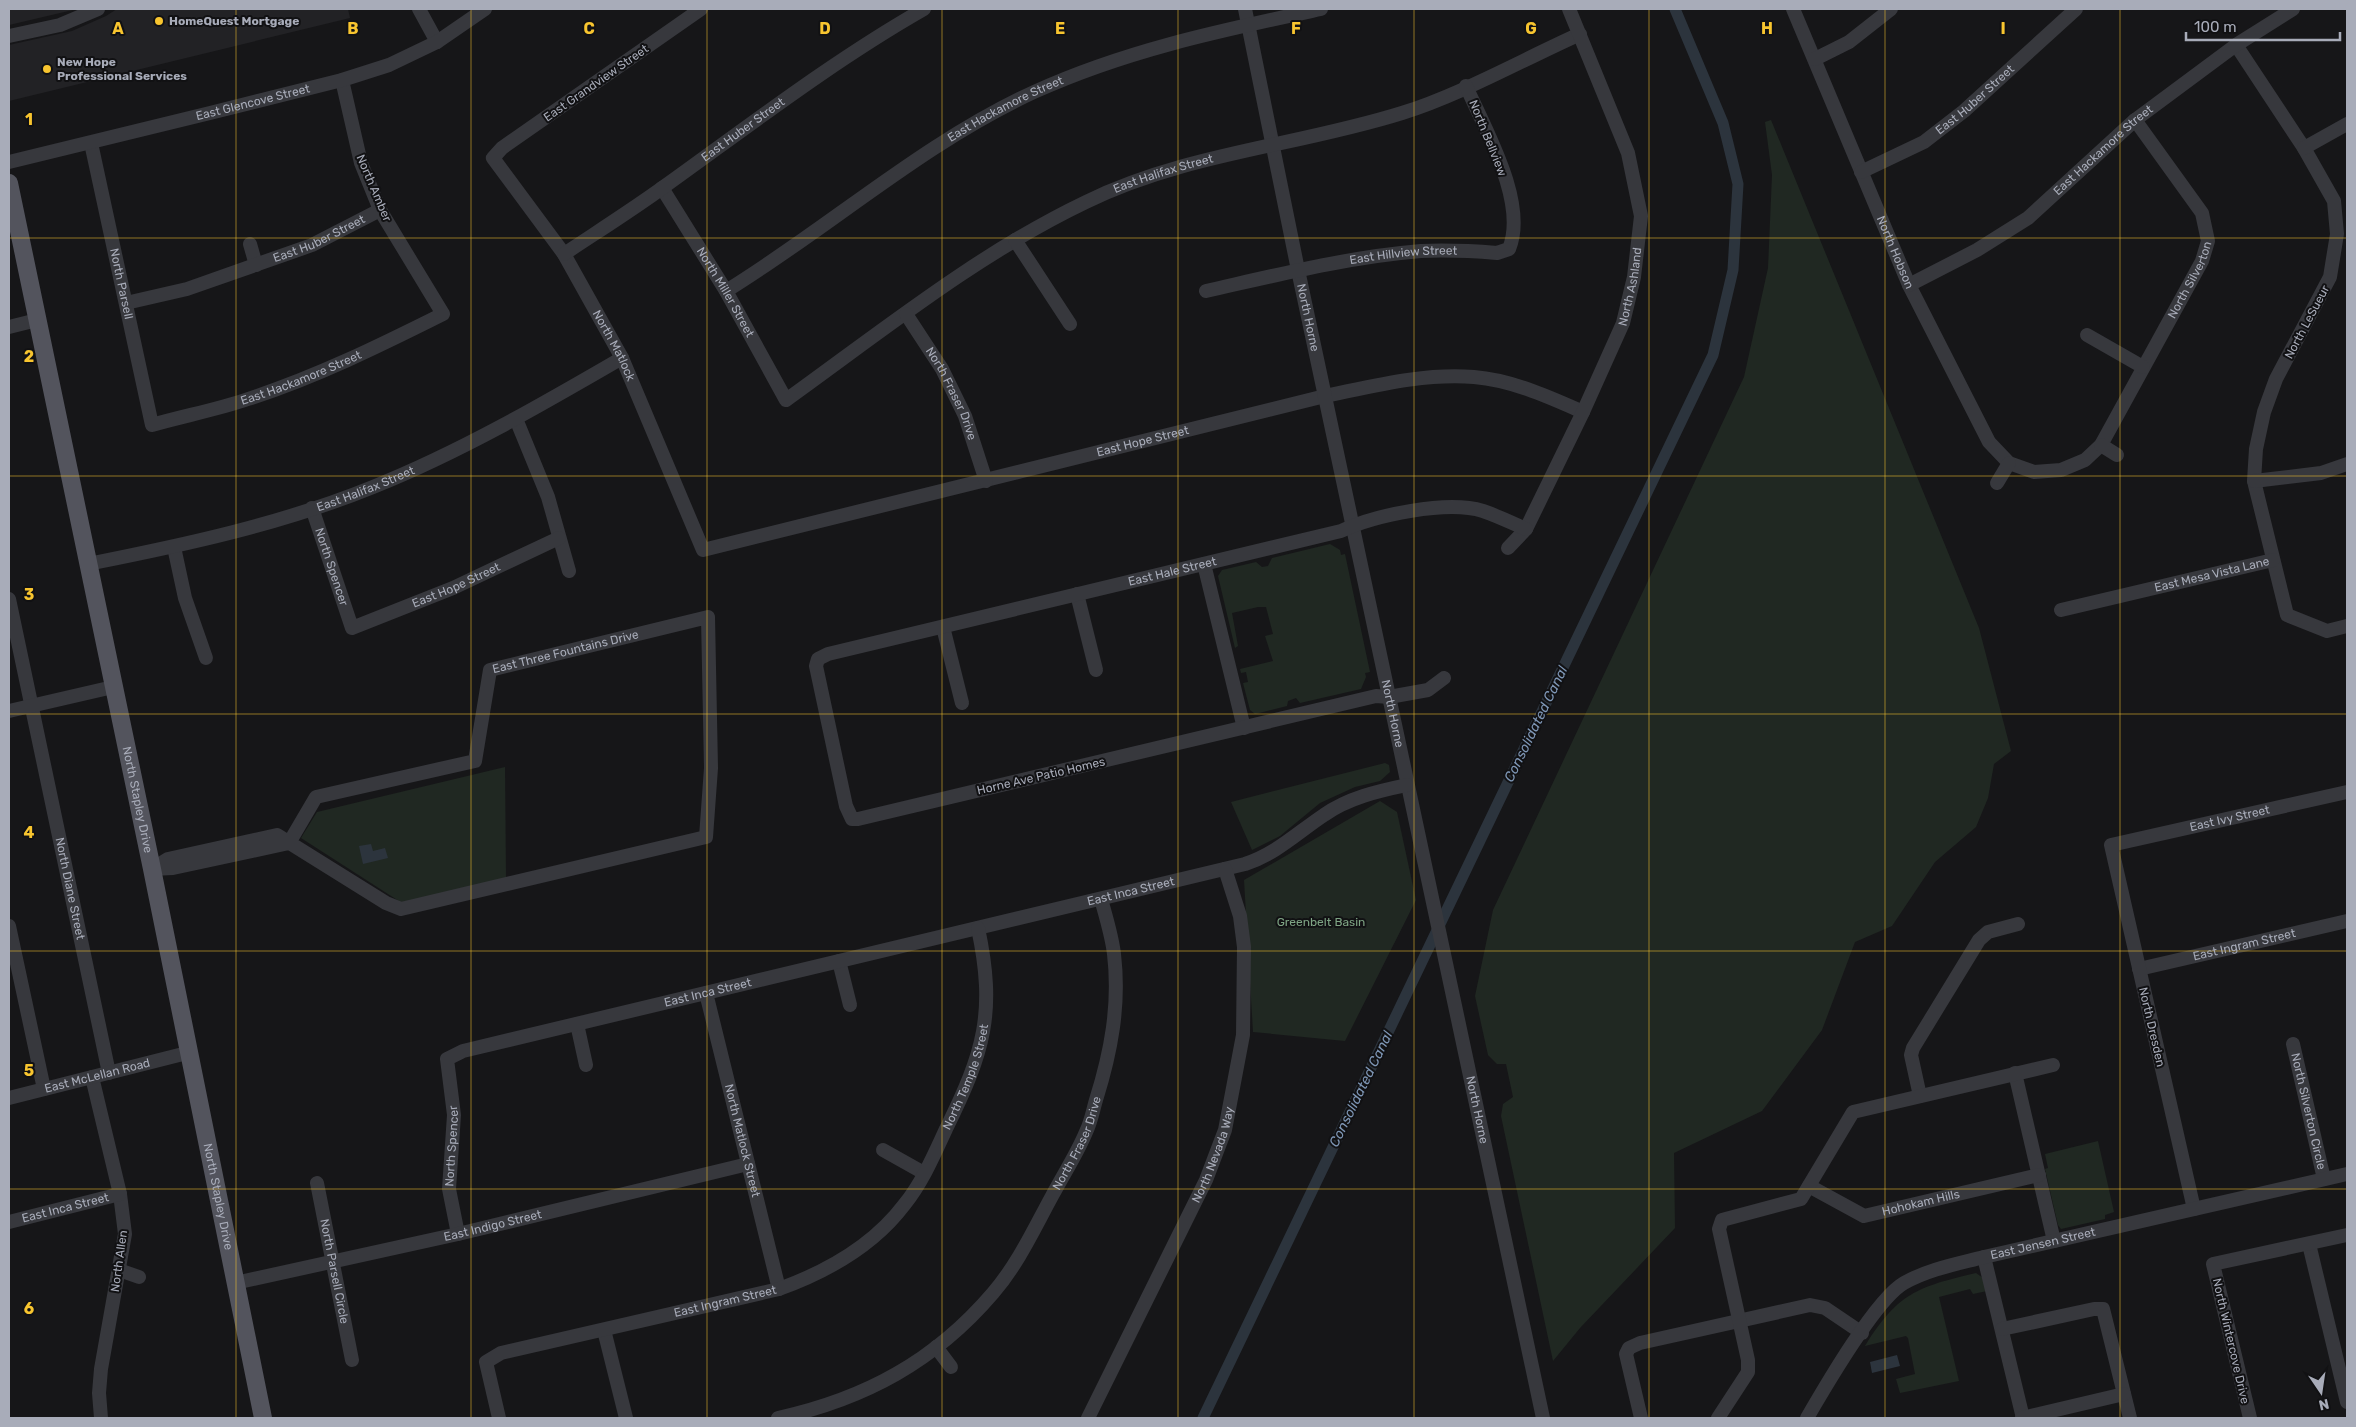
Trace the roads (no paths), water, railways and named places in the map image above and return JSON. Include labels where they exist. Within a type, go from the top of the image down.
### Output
[{"type":"main road","name":"North Stapley Drive","points":[[9,183],[152,869],[187,1053],[263,1418]]},
{"type":"street","points":[[9,36],[60,24],[98,9]]},
{"type":"street","points":[[419,9],[437,42]]},
{"type":"street","name":"East Glencove Street","points":[[9,162],[342,80],[389,65],[437,42],[485,9]]},
{"type":"street","name":"East Grandview Street","points":[[493,158],[502,148],[700,9]]},
{"type":"street","name":"East Huber Street","points":[[564,254],[662,188],[795,91],[887,30],[924,9]]},
{"type":"street","name":"North Horne","points":[[1245,9],[1298,270],[1543,1418]]},
{"type":"street","name":"East Hackamore Street","points":[[726,291],[961,131],[1033,92],[1122,57],[1248,25],[1321,9]]},
{"type":"street","name":"North Ashland","points":[[1508,548],[1526,529],[1583,412],[1623,322],[1634,277],[1641,216],[1628,153],[1569,9]]},
{"type":"street","name":"North Hobson","points":[[1793,9],[1909,285],[1989,442],[2009,463]]},
{"type":"street","points":[[1815,59],[1849,42],[1891,9]]},
{"type":"street","name":"East Huber Street","points":[[1861,172],[1924,142],[1964,111],[2076,9]]},
{"type":"street","name":"East Hackamore Street","points":[[1909,285],[1977,250],[2028,218],[2134,120],[2236,45],[2293,9]]},
{"type":"street","name":"East Halifax Street","points":[[786,400],[906,314],[1015,240],[1087,201],[1169,169],[1272,143],[1339,130],[1404,112],[1580,34]]},
{"type":"street","name":"North LeSueur","points":[[2236,45],[2304,148],[2334,201],[2338,234],[2330,277],[2276,379],[2264,412],[2256,449],[2254,481],[2273,560]]},
{"type":"street","name":"North Amber","points":[[342,80],[361,163],[380,210],[443,314]]},
{"type":"street","name":"North Bellview","points":[[1466,86],[1502,168],[1512,211],[1513,240],[1509,249]]},
{"type":"street","name":"North Silverton","points":[[2009,463],[2034,472],[2061,470],[2085,460],[2101,445],[2202,261],[2208,242],[2202,213],[2134,120]]},
{"type":"street","points":[[2304,148],[2347,124]]},
{"type":"street","name":"North Parsell","points":[[91,143],[152,425]]},
{"type":"street","name":"North Matlock","points":[[493,158],[564,254],[622,358],[703,550]]},
{"type":"street","name":"North Miller Street","points":[[662,188],[726,291],[786,400]]},
{"type":"street","name":"East Huber Street","points":[[126,303],[186,289],[312,245],[380,210]]},
{"type":"street","points":[[1015,240],[1070,324]]},
{"type":"street","name":"East Huber Street","points":[[250,244],[256,265]]},
{"type":"street","name":"East Hillview Street","points":[[1206,291],[1298,270],[1390,254],[1422,251],[1497,252],[1509,249]]},
{"type":"street","name":"East Hackamore Street","points":[[152,425],[246,400],[307,378],[366,353],[443,314]]},
{"type":"street","name":"North Fraser Drive","points":[[906,314],[950,384],[965,416],[986,481]]},
{"type":"street","points":[[9,327],[38,320]]},
{"type":"street","points":[[2087,335],[2143,366]]},
{"type":"street","name":"East Halifax Street","points":[[88,564],[174,547],[240,530],[372,488],[450,453],[516,419],[622,358]]},
{"type":"street","name":"East Hope Street","points":[[703,550],[1325,396],[1412,379],[1474,377],[1529,389],[1583,412]]},
{"type":"street","points":[[516,419],[548,497],[569,571]]},
{"type":"street","points":[[2101,445],[2117,456]]},
{"type":"street","points":[[1997,483],[2009,463]]},
{"type":"street","points":[[2254,481],[2321,473],[2347,464]]},
{"type":"street","name":"East Hale Street","points":[[818,659],[828,654],[1341,531],[1363,521],[1433,507],[1482,511],[1526,529]]},
{"type":"street","name":"North Spencer","points":[[312,508],[352,628]]},
{"type":"street","name":"East Hope Street","points":[[352,628],[453,588],[559,538]]},
{"type":"street","points":[[174,547],[185,598],[206,658]]},
{"type":"street","name":"East Mesa Vista Lane","points":[[2062,610],[2273,560],[2287,615],[2327,631],[2347,626]]},
{"type":"street","points":[[1204,564],[1244,728]]},
{"type":"street","points":[[1077,594],[1096,670]]},
{"type":"street","name":"North Diane Street","points":[[9,598],[109,1072]]},
{"type":"street","name":"East Three Fountains Drive","points":[[708,617],[711,768],[706,838],[401,909],[386,904],[289,842],[316,797],[475,761],[490,670],[708,617]]},
{"type":"street","points":[[943,627],[962,703]]},
{"type":"street","name":"Horne Ave Patio Homes","points":[[818,659],[817,674],[846,806],[852,818],[858,820],[1376,696],[1389,697],[1428,690],[1444,678]]},
{"type":"street","points":[[9,711],[114,686]]},
{"type":"street","name":"East Inca Street","points":[[447,1059],[463,1051],[1225,869],[1272,853],[1341,805],[1364,796],[1407,785]]},
{"type":"street","name":"East Ivy Street","points":[[2111,845],[2347,792]]},
{"type":"street","points":[[152,869],[173,868],[289,842]]},
{"type":"street","name":"North Dresden","points":[[2111,845],[2194,1209]]},
{"type":"street","name":"North Nevada Way","points":[[1088,1418],[1206,1180],[1225,1130],[1243,1035],[1244,947],[1240,916],[1225,869]]},
{"type":"street","name":"North Fraser Drive","points":[[778,1418],[806,1412],[890,1380],[936,1347],[994,1293],[1020,1256],[1086,1132],[1105,1072],[1115,1020],[1114,953],[1101,899]]},
{"type":"street","name":"East Ingram Street","points":[[2139,969],[2347,921]]},
{"type":"street","points":[[1920,1096],[1911,1055],[1913,1048],[1979,940],[1988,932],[2018,924]]},
{"type":"street","points":[[9,926],[13,960],[44,1089]]},
{"type":"street","name":"North Temple Street","points":[[924,1173],[965,1090],[982,1046],[987,984],[978,928]]},
{"type":"street","points":[[839,961],[850,1005]]},
{"type":"street","name":"North Matlock Street","points":[[706,993],[779,1289]]},
{"type":"street","points":[[577,1024],[586,1066]]},
{"type":"street","name":"North Silverton Circle","points":[[2293,1044],[2324,1179]]},
{"type":"street","name":"East McLellan Road","points":[[9,1098],[187,1053]]},
{"type":"street","name":"North Spencer","points":[[447,1059],[454,1115],[449,1189],[458,1234]]},
{"type":"street","points":[[1718,1418],[1748,1372],[1748,1360],[1719,1229],[1722,1220],[1801,1198],[1853,1112],[2053,1065]]},
{"type":"street","points":[[2015,1073],[2054,1241]]},
{"type":"street","name":"North Allen","points":[[92,1077],[120,1194],[125,1234],[101,1369],[99,1393],[101,1418]]},
{"type":"street","points":[[884,1150],[924,1173]]},
{"type":"street","name":"East Indigo Street","points":[[235,1283],[458,1234],[748,1164]]},
{"type":"street","name":"East Ingram Street","points":[[499,1418],[486,1362],[501,1353],[779,1289],[804,1280],[833,1265],[866,1244],[904,1206],[924,1173]]},
{"type":"street","name":"East Jensen Street","points":[[1807,1418],[1884,1300],[1903,1283],[1932,1270],[1984,1257],[2347,1174]]},
{"type":"street","name":"Hohokam Hills","points":[[1809,1186],[1864,1216],[2039,1175]]},
{"type":"street","name":"North Parsell Circle","points":[[317,1183],[331,1262],[352,1360]]},
{"type":"street","name":"East Inca Street","points":[[9,1222],[120,1194]]},
{"type":"street","points":[[2347,1235],[2309,1244],[2347,1402]]},
{"type":"street","name":"North Wintercove Drive","points":[[2250,1418],[2214,1264],[2309,1244]]},
{"type":"street","points":[[1984,1257],[2022,1418],[2124,1394]]},
{"type":"street","points":[[119,1270],[139,1277]]},
{"type":"street","points":[[1642,1418],[1626,1354],[1629,1348],[1640,1343],[1810,1305],[1825,1308],[1862,1333]]},
{"type":"street","points":[[2002,1330],[2094,1309],[2103,1309],[2130,1418]]},
{"type":"street","points":[[604,1330],[626,1418]]},
{"type":"street","points":[[936,1347],[951,1367]]},
{"type":"waterway","name":"Consolidated Canal","points":[[1203,1418],[1713,355],[1733,270],[1738,184],[1723,123],[1675,9]]},
{"type":"place","name":"HomeQuest Mortgage","points":[[159,21]]},
{"type":"place","name":"New Hope Professional Services","points":[[47,69]]},
{"type":"park label","name":"Greenbelt Basin","points":[[1321,922]]}]
